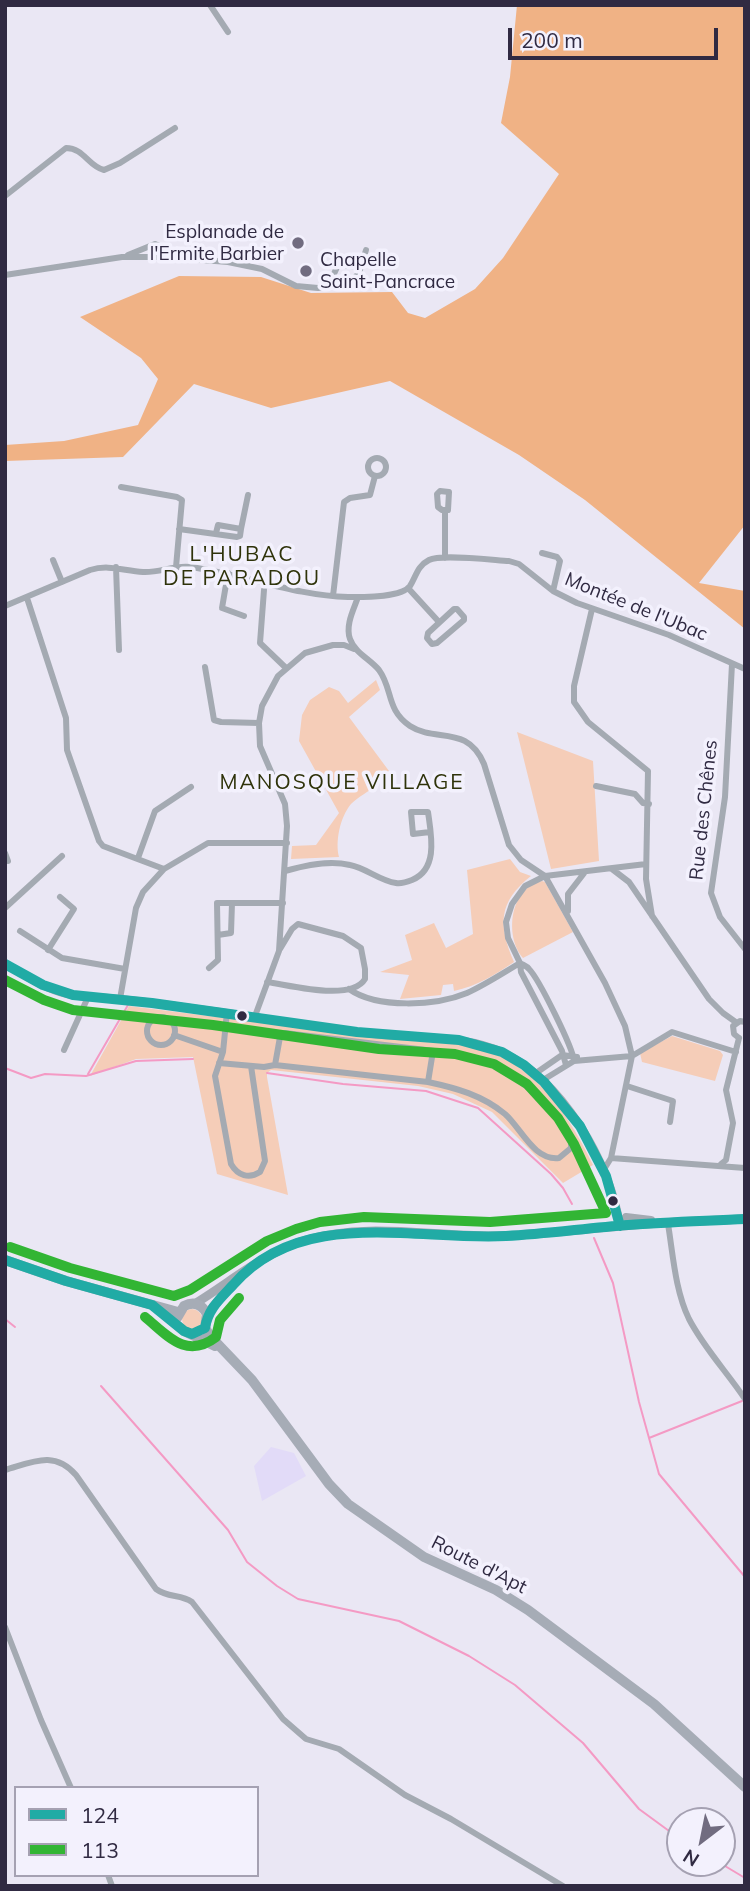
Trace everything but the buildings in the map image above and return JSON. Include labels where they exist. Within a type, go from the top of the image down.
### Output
[{"type":"main road","points":[[180,1328],[178,1312],[184,1306],[196,1303],[283,1248],[338,1233],[373,1231],[505,1236],[625,1223],[668,1224],[745,1219]]},
{"type":"main road","points":[[5,1260],[66,1281],[178,1312]]},
{"type":"main road","points":[[152,1305],[180,1328],[192,1334],[205,1328],[207,1314],[246,1271]]},
{"type":"main road","points":[[196,1303],[207,1314]]},
{"type":"main road","name":"Route d'Apt","points":[[205,1328],[252,1380],[329,1484],[348,1504],[424,1557],[496,1590],[528,1610],[654,1704],[745,1787]]},
{"type":"main road","name":"Route d'Apt","points":[[192,1334],[223,1350]]},
{"type":"street","points":[[210,5],[228,32]]},
{"type":"street","points":[[5,196],[66,148],[80,152],[95,167],[104,170],[176,128]]},
{"type":"street","points":[[122,257],[155,244],[162,247],[163,257]]},
{"type":"street","points":[[5,275],[122,257],[163,257],[228,262],[262,269],[300,287],[328,287],[352,281],[358,276],[366,250]]},
{"type":"street","points":[[328,287],[338,264],[361,267]]},
{"type":"street","points":[[333,596],[344,502],[350,498],[370,495],[375,476]]},
{"type":"street","points":[[121,487],[180,499],[176,567]]},
{"type":"street","points":[[179,529],[216,533],[219,525],[241,529],[248,495]]},
{"type":"street","points":[[5,606],[98,568],[116,567],[151,572],[176,567],[228,573],[295,590],[333,596],[398,594],[408,588],[422,565],[432,559],[445,558],[445,510]]},
{"type":"street","points":[[542,553],[559,559],[553,591]]},
{"type":"street","name":"Montée de l'Ubac","points":[[445,558],[514,562],[553,591],[592,609],[669,635],[745,669]]},
{"type":"street","points":[[53,560],[62,582]]},
{"type":"street","points":[[116,567],[119,650]]},
{"type":"street","points":[[228,573],[222,609],[244,617]]},
{"type":"street","points":[[408,588],[439,622]]},
{"type":"street","points":[[264,590],[260,643],[285,667]]},
{"type":"street","points":[[332,645],[348,627],[358,597]]},
{"type":"street","points":[[27,598],[66,718],[67,750],[99,841],[106,847],[164,869]]},
{"type":"street","points":[[455,608],[464,617],[464,620],[437,643],[432,644],[427,634],[439,622],[455,608]]},
{"type":"street","points":[[592,609],[574,686],[574,702],[588,722],[647,769],[649,804],[646,864],[652,916]]},
{"type":"street","points":[[348,627],[349,638],[356,650],[384,678],[391,704],[405,722],[420,731],[460,739],[478,753],[484,764],[509,845],[521,860],[545,876],[569,916],[621,1017],[632,1056],[611,1158],[603,1171]]},
{"type":"street","points":[[279,951],[287,844],[286,808],[263,756],[259,742],[259,723],[267,693],[285,667],[308,651],[332,645],[344,645],[356,650]]},
{"type":"street","name":"Rue des Chênes","points":[[733,664],[725,797],[711,893],[720,917],[745,949]]},
{"type":"street","points":[[205,667],[214,720],[259,723]]},
{"type":"street","points":[[596,786],[635,794],[643,803],[649,804]]},
{"type":"street","points":[[138,858],[155,811],[191,787]]},
{"type":"street","points":[[285,871],[319,863],[345,864],[362,868],[392,882],[403,883],[416,878],[426,869],[431,856],[430,835],[427,811],[411,812],[413,834],[430,835]]},
{"type":"street","points":[[120,999],[136,908],[143,892],[164,869],[208,843],[287,844]]},
{"type":"street","points":[[5,853],[8,861]]},
{"type":"street","points":[[5,908],[62,856]]},
{"type":"street","points":[[566,1065],[564,1054],[521,971],[508,938],[506,925],[509,911],[525,886],[545,876],[646,864]]},
{"type":"street","points":[[610,868],[626,878],[709,999],[723,1013],[741,1022]]},
{"type":"street","points":[[569,916],[568,894],[585,872]]},
{"type":"street","points":[[640,898],[648,894]]},
{"type":"street","points":[[48,950],[74,909],[60,897]]},
{"type":"street","points":[[218,935],[229,935],[232,932],[232,903]]},
{"type":"street","points":[[209,968],[217,961],[216,904],[283,903]]},
{"type":"street","points":[[255,1016],[267,982],[279,951],[298,924],[353,941],[362,952],[366,974],[361,984],[349,989],[331,991],[267,982]]},
{"type":"street","points":[[20,931],[62,958],[125,970]]},
{"type":"street","points":[[349,989],[370,999],[402,1003],[467,993],[520,963]]},
{"type":"street","points":[[520,963],[530,971],[574,1058]]},
{"type":"street","points":[[5,964],[59,992],[227,1012],[381,1035],[476,1043],[508,1055],[536,1073],[577,1123],[603,1171],[625,1223]]},
{"type":"street","points":[[64,1050],[88,997]]},
{"type":"street","points":[[227,1012],[223,1052],[215,1076],[230,1161],[238,1172],[246,1176],[260,1171],[265,1161],[251,1066]]},
{"type":"street","points":[[166,1017],[174,1026],[174,1035],[169,1042],[156,1044],[149,1038],[148,1025],[153,1019],[166,1017]]},
{"type":"street","points":[[719,1165],[726,1160],[733,1123],[726,1090],[742,1037],[733,1032],[733,1026],[741,1022]]},
{"type":"street","points":[[564,1054],[582,1059],[632,1056],[671,1032],[736,1052]]},
{"type":"street","points":[[219,1063],[275,1065],[428,1082],[461,1090],[491,1104],[509,1118],[544,1156],[559,1158],[571,1148],[571,1138],[560,1120],[530,1088],[517,1077],[476,1058],[285,1033],[279,1040],[275,1065]]},
{"type":"street","points":[[174,1035],[223,1052]]},
{"type":"street","points":[[428,1082],[433,1051]]},
{"type":"street","points":[[536,1073],[564,1054]]},
{"type":"street","points":[[543,1080],[574,1058]]},
{"type":"street","points":[[627,1086],[673,1101],[670,1122]]},
{"type":"street","points":[[611,1158],[745,1168]]},
{"type":"street","points":[[668,1224],[675,1270],[686,1313],[704,1344],[745,1399]]},
{"type":"street","points":[[5,1470],[45,1460],[64,1463],[76,1475],[156,1589],[165,1595],[184,1597],[192,1602],[283,1719],[300,1735],[313,1742],[339,1749],[405,1795],[452,1819],[563,1886]]},
{"type":"street","points":[[5,1627],[70,1786]]},
{"type":"shaded area","points":[[517,5],[745,5],[745,525],[699,583],[745,591],[745,629],[585,500],[519,455],[390,381],[271,408],[194,384],[123,457],[5,461],[5,445],[64,441],[138,425],[158,379],[141,358],[80,317],[179,276],[261,277],[311,293],[392,292],[408,313],[425,318],[475,289],[503,258],[559,174],[501,123],[510,77]]},
{"type":"shaded area","points":[[376,680],[380,690],[349,717],[389,771],[376,780],[378,785],[347,809],[339,830],[339,857],[291,859],[292,846],[316,845],[339,813],[299,741],[302,715],[310,700],[329,687],[339,691],[348,703]]},
{"type":"shaded area","points":[[517,732],[593,761],[599,861],[551,869]]},
{"type":"shaded area","points":[[510,859],[520,872],[531,876],[512,895],[504,915],[505,937],[514,962],[486,979],[462,989],[454,991],[453,984],[443,985],[441,995],[400,999],[409,975],[380,972],[412,960],[405,935],[434,923],[446,948],[473,934],[467,870]]},
{"type":"shaded area","points":[[542,881],[573,932],[523,958],[513,938],[513,914],[523,892]]},
{"type":"shaded area","points":[[129,1006],[393,1039],[463,1045],[489,1052],[518,1067],[545,1090],[567,1118],[593,1165],[563,1183],[492,1112],[453,1094],[418,1086],[271,1070],[267,1077],[288,1195],[217,1174],[193,1057],[136,1059],[90,1076]]},
{"type":"shaded area","points":[[672,1036],[720,1051],[723,1055],[715,1081],[642,1062],[640,1053]]},
{"type":"shaded area","points":[[192,1309],[199,1312],[202,1319],[199,1326],[192,1329],[185,1326],[182,1319],[185,1312]]},
{"type":"shaded area","points":[[271,1447],[294,1453],[306,1476],[262,1501],[254,1466]]},
{"type":"waterway","points":[[88,1074],[128,1005]]},
{"type":"waterway","points":[[5,1068],[31,1078],[45,1074],[86,1076],[136,1061],[193,1059]]},
{"type":"waterway","points":[[267,1073],[343,1084],[426,1091],[478,1108],[551,1174],[572,1204]]},
{"type":"waterway","points":[[594,1238],[613,1283],[639,1402],[659,1474],[745,1577]]},
{"type":"waterway","points":[[5,1319],[15,1327]]},
{"type":"waterway","points":[[101,1386],[228,1530],[247,1562],[277,1586],[298,1599],[399,1621],[469,1656],[515,1685],[583,1743],[639,1809],[666,1829]]},
{"type":"waterway","points":[[649,1438],[742,1401]]},
{"type":"waterway","points":[[736,1873],[745,1878]]},
{"type":"transit line","name":"124","points":[[5,964],[43,985],[73,995],[152,1003],[357,1032],[459,1040],[502,1052],[524,1065],[544,1082],[580,1126],[606,1176],[620,1226]]},
{"type":"transit line","name":"113","points":[[5,980],[44,1000],[73,1010],[213,1025],[379,1049],[455,1054],[494,1064],[527,1084],[558,1118],[574,1144],[606,1213],[490,1222],[364,1217],[320,1222],[267,1241],[190,1290],[174,1296],[70,1268],[10,1247]]},
{"type":"transit line","name":"124","points":[[5,1260],[66,1281],[152,1305],[184,1331],[192,1334],[205,1328],[209,1315],[219,1300],[261,1260],[292,1245],[326,1236],[361,1233],[506,1236],[628,1225],[745,1219]]},
{"type":"transit line","name":"113","points":[[145,1317],[169,1337],[186,1346],[195,1346],[216,1337],[220,1320],[239,1298]]},
{"type":"place","name":"Esplanade de l'Ermite Barbier","points":[[298,243]]},
{"type":"place","name":"Chapelle Saint-Pancrace","points":[[306,271]]},
{"type":"district","name":"L'HUBAC DE PARADOU","points":[[242,567]]},
{"type":"district","name":"MANOSQUE VILLAGE","points":[[342,783]]}]
